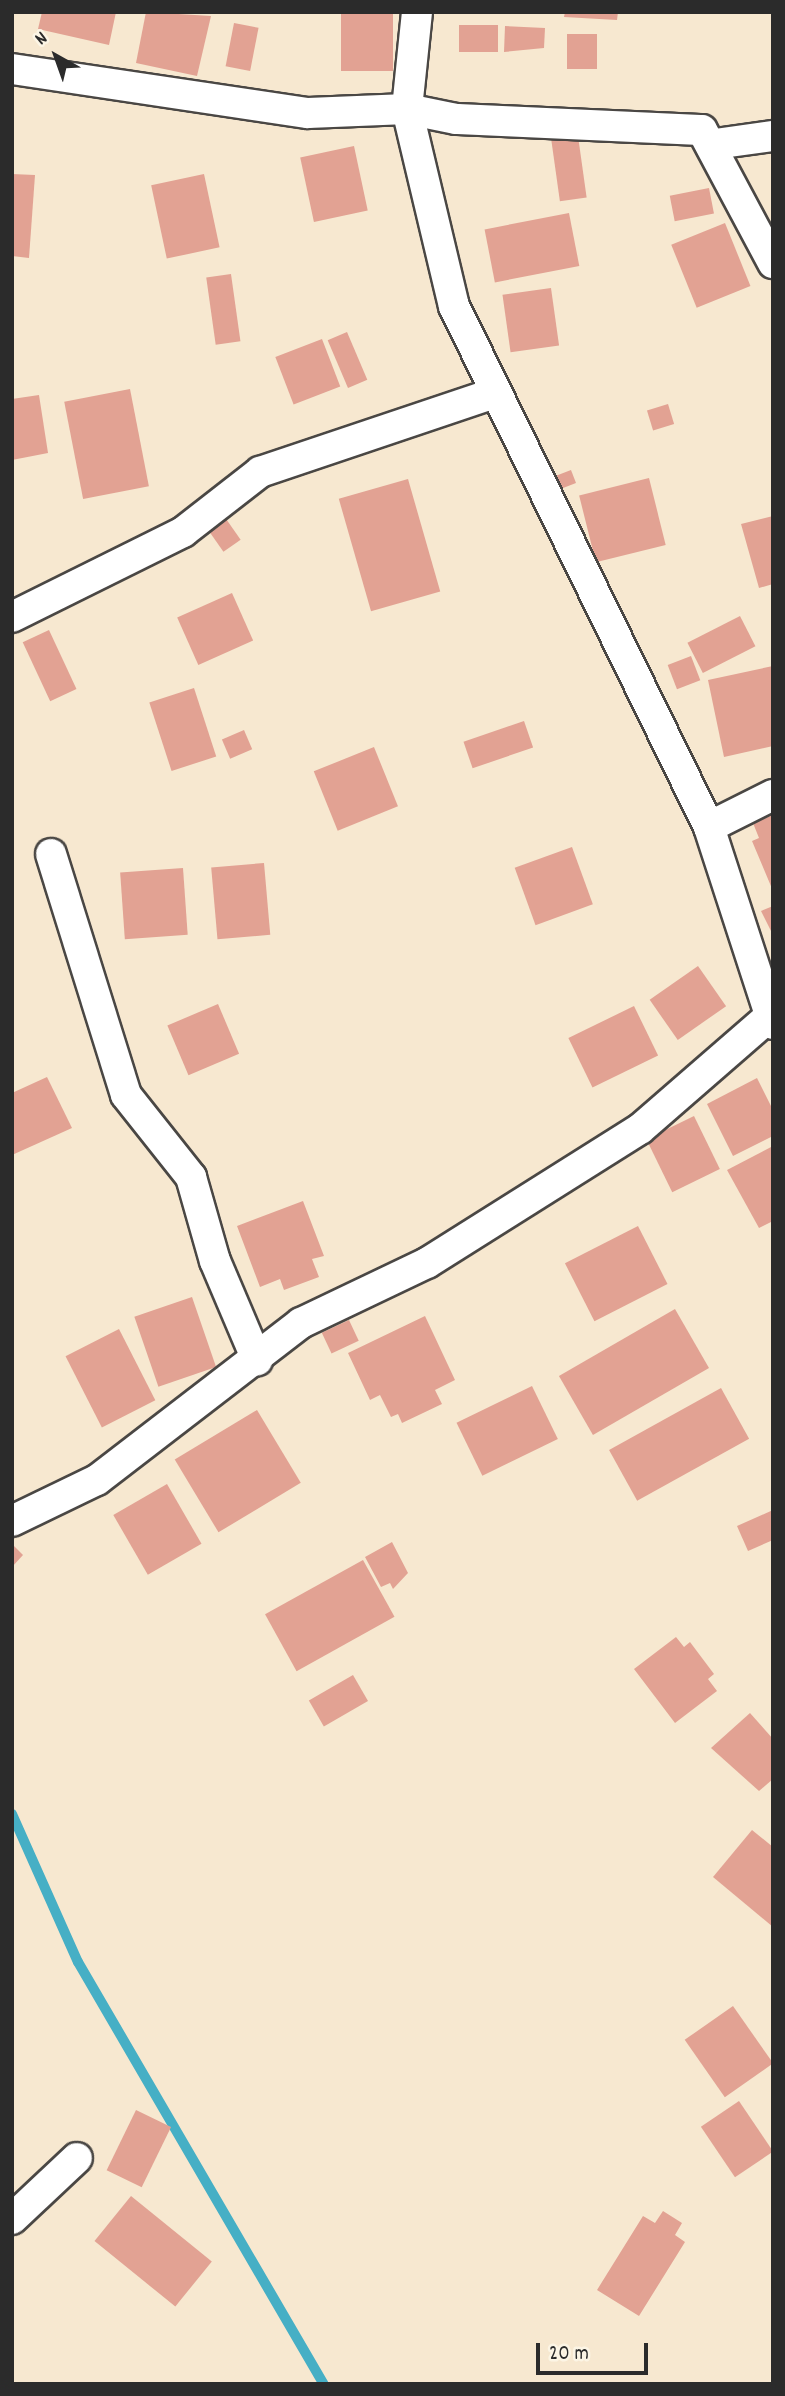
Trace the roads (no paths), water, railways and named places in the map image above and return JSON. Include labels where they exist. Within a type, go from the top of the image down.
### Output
[{"type":"street","points":[[12,1521],[97,1480],[257,1360],[301,1323],[427,1263],[640,1129],[771,1020],[709,827],[454,306],[407,110],[417,12]]},
{"type":"street","points":[[12,69],[307,113],[407,110],[456,119],[673,125],[702,130],[715,144],[773,263]]},
{"type":"street","points":[[715,144],[773,136]]},
{"type":"street","points":[[12,617],[183,532],[260,472],[495,393]]},
{"type":"street","points":[[709,827],[773,795]]},
{"type":"street","points":[[51,854],[126,1096],[191,1177],[215,1261],[257,1360]]},
{"type":"street","points":[[12,2219],[78,2158]]},
{"type":"waterway","points":[[12,1814],[78,1962],[324,2384]]}]
